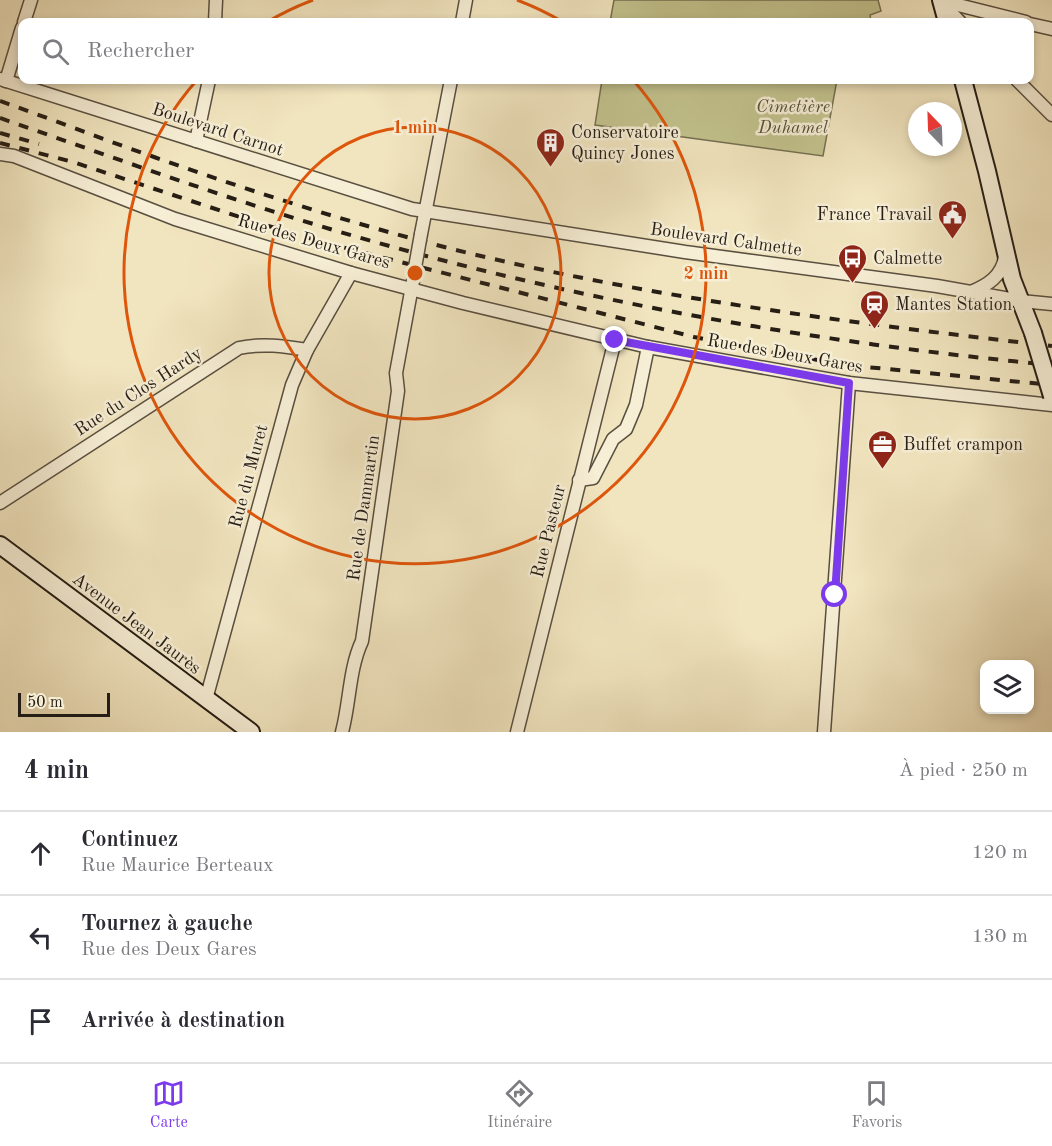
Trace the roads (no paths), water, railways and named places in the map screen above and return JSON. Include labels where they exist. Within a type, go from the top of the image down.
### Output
[{"type":"main road","points":[[942,1],[946,18]]},
{"type":"main road","points":[[964,84],[1012,279],[1033,333],[1052,397]]},
{"type":"main road","name":"Avenue Jean Jaurès","points":[[0,545],[251,732]]},
{"type":"street","points":[[25,18],[31,0]]},
{"type":"street","points":[[215,18],[216,0]]},
{"type":"street","points":[[463,18],[466,0]]},
{"type":"street","points":[[942,1],[1009,18]]},
{"type":"street","points":[[942,1],[957,18]]},
{"type":"street","points":[[977,18],[982,11]]},
{"type":"street","points":[[1034,24],[1052,29]]},
{"type":"street","points":[[3,80],[18,39]]},
{"type":"street","name":"Boulevard Carnot","points":[[3,80],[425,212]]},
{"type":"street","points":[[196,141],[208,84]]},
{"type":"street","name":"Rue de Dammartin","points":[[342,732],[348,712],[356,654],[362,641],[398,391],[396,373],[450,84]]},
{"type":"street","points":[[1021,84],[1052,115]]},
{"type":"street","name":"Rue des Deux Gares","points":[[0,154],[14,156],[175,219],[351,273],[615,340],[849,383],[1052,405]]},
{"type":"street","name":"Boulevard Calmette","points":[[425,212],[1052,304]]},
{"type":"street","points":[[971,292],[992,281],[1003,269],[1006,253]]},
{"type":"street","name":"Rue du Muret","points":[[204,697],[208,692],[292,385],[307,351],[351,273]]},
{"type":"street","name":"Rue Pasteur","points":[[517,732],[615,340]]},
{"type":"street","name":"Rue du Clos Hardy","points":[[0,503],[233,351],[253,345],[287,346],[307,351]]},
{"type":"street","points":[[579,480],[593,478],[613,439],[626,429],[636,405],[648,347]]},
{"type":"street","points":[[824,732],[849,383]]},
{"type":"railway","points":[[0,101],[266,195],[456,250],[603,282],[752,307],[1052,346]]},
{"type":"railway","points":[[0,118],[288,216],[508,277],[688,315],[779,330],[869,344],[1052,365]]},
{"type":"railway","points":[[0,133],[39,144]]},
{"type":"railway","points":[[0,143],[73,162],[326,243],[694,337],[856,366],[1052,385]]},
{"type":"place","name":"Conservatoire Quincy Jones","points":[[550,168]]},
{"type":"place","name":"France Travail","points":[[953,240]]},
{"type":"place","name":"Calmette","points":[[852,284]]},
{"type":"place","name":"Mantes Station","points":[[874,330]]},
{"type":"place","name":"Buffet crampon","points":[[882,470]]},
{"type":"park label","name":"Cimetière Duhamel","points":[[793,116]]}]
